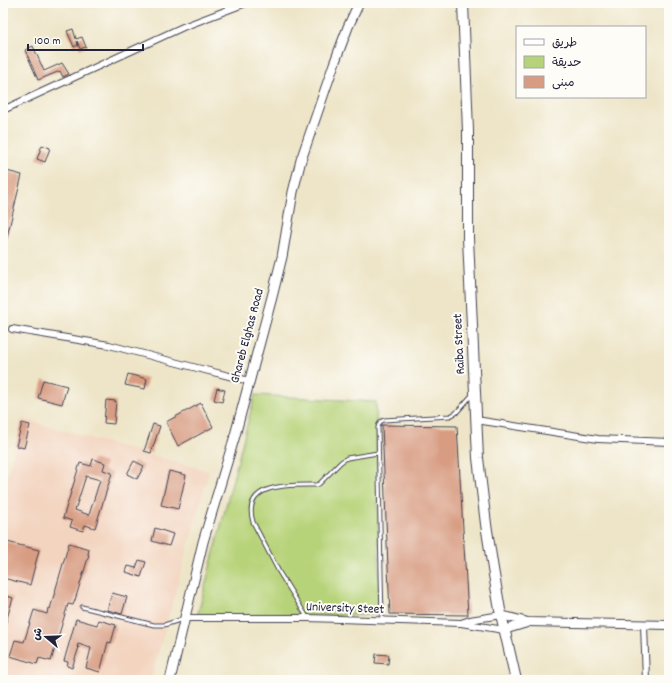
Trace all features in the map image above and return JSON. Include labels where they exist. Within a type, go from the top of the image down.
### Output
[{"type":"main road","name":"Ghareb Elghas Road","points":[[170,680],[203,542],[282,258],[293,192],[301,160],[313,121],[359,3]]},
{"type":"main road","name":"Raiba Street","points":[[463,3],[468,131],[467,217],[476,420],[484,506],[501,615],[516,680]]},
{"type":"street","points":[[3,110],[183,27],[246,3]]},
{"type":"street","points":[[12,329],[109,344],[249,381]]},
{"type":"street","points":[[476,420],[598,439],[669,442]]},
{"type":"street","points":[[461,623],[501,615],[528,622],[669,625]]},
{"type":"street","name":"University Steet","points":[[185,618],[308,618],[461,623],[504,630]]},
{"type":"street","points":[[504,630],[528,622]]},
{"type":"street","points":[[644,625],[646,680]]},
{"type":"lane","points":[[382,621],[378,453],[378,427],[380,422],[384,420],[450,416],[460,408],[475,391]]},
{"type":"lane","points":[[308,618],[279,572],[253,522],[250,514],[251,504],[256,497],[266,489],[285,485],[316,485],[319,484],[347,458],[378,453]]},
{"type":"lane","points":[[82,607],[154,625],[164,625],[185,618]]},
{"type":"shaded area","points":[[22,419],[209,471],[151,680],[3,680],[3,494]]},
{"type":"green space","points":[[255,395],[376,402],[380,615],[197,617]]},
{"type":"building","points":[[73,29],[76,39],[82,37],[86,47],[80,49],[77,41],[78,45],[74,47],[67,31]]},
{"type":"building","points":[[33,46],[44,71],[62,63],[69,74],[63,77],[60,71],[38,80],[25,50]]},
{"type":"building","points":[[42,145],[50,148],[45,162],[37,159]]},
{"type":"building","points":[[3,170],[22,175],[5,245],[3,245]]},
{"type":"building","points":[[128,374],[147,379],[145,389],[125,385]]},
{"type":"building","points":[[43,380],[67,386],[62,404],[38,398]]},
{"type":"building","points":[[217,388],[225,390],[222,402],[214,400]]},
{"type":"building","points":[[106,400],[116,401],[114,424],[104,423]]},
{"type":"building","points":[[201,403],[213,427],[178,446],[166,422]]},
{"type":"building","points":[[22,423],[30,425],[24,448],[16,446]]},
{"type":"building","points":[[153,424],[160,426],[151,453],[144,451]]},
{"type":"building","points":[[382,425],[457,426],[468,615],[390,614]]},
{"type":"building","points":[[93,459],[105,463],[103,470],[112,473],[95,528],[85,525],[83,531],[70,527],[72,521],[63,518],[80,463],[91,466]],"holes":[[[86,476],[100,480],[89,515],[75,510]]]},
{"type":"building","points":[[134,461],[144,466],[137,479],[127,474]]},
{"type":"building","points":[[169,471],[186,475],[178,509],[161,505]]},
{"type":"building","points":[[155,528],[173,534],[169,546],[152,541]]},
{"type":"building","points":[[3,541],[39,550],[30,585],[3,578]]},
{"type":"building","points":[[69,543],[89,549],[89,555],[73,605],[68,604],[51,661],[39,658],[37,664],[10,656],[15,640],[24,642],[34,610],[47,614],[48,608],[50,609]]},
{"type":"building","points":[[139,560],[146,562],[141,577],[126,572],[128,566],[136,568]]},
{"type":"building","points":[[112,593],[127,597],[122,614],[107,610]]},
{"type":"building","points":[[3,595],[13,598],[5,625],[3,625]]},
{"type":"building","points":[[76,619],[97,625],[99,620],[116,625],[111,643],[108,642],[100,672],[86,668],[91,648],[78,644],[77,647],[79,647],[72,668],[67,666],[68,662],[64,661]]},
{"type":"building","points":[[376,654],[389,655],[388,664],[375,663]]}]
